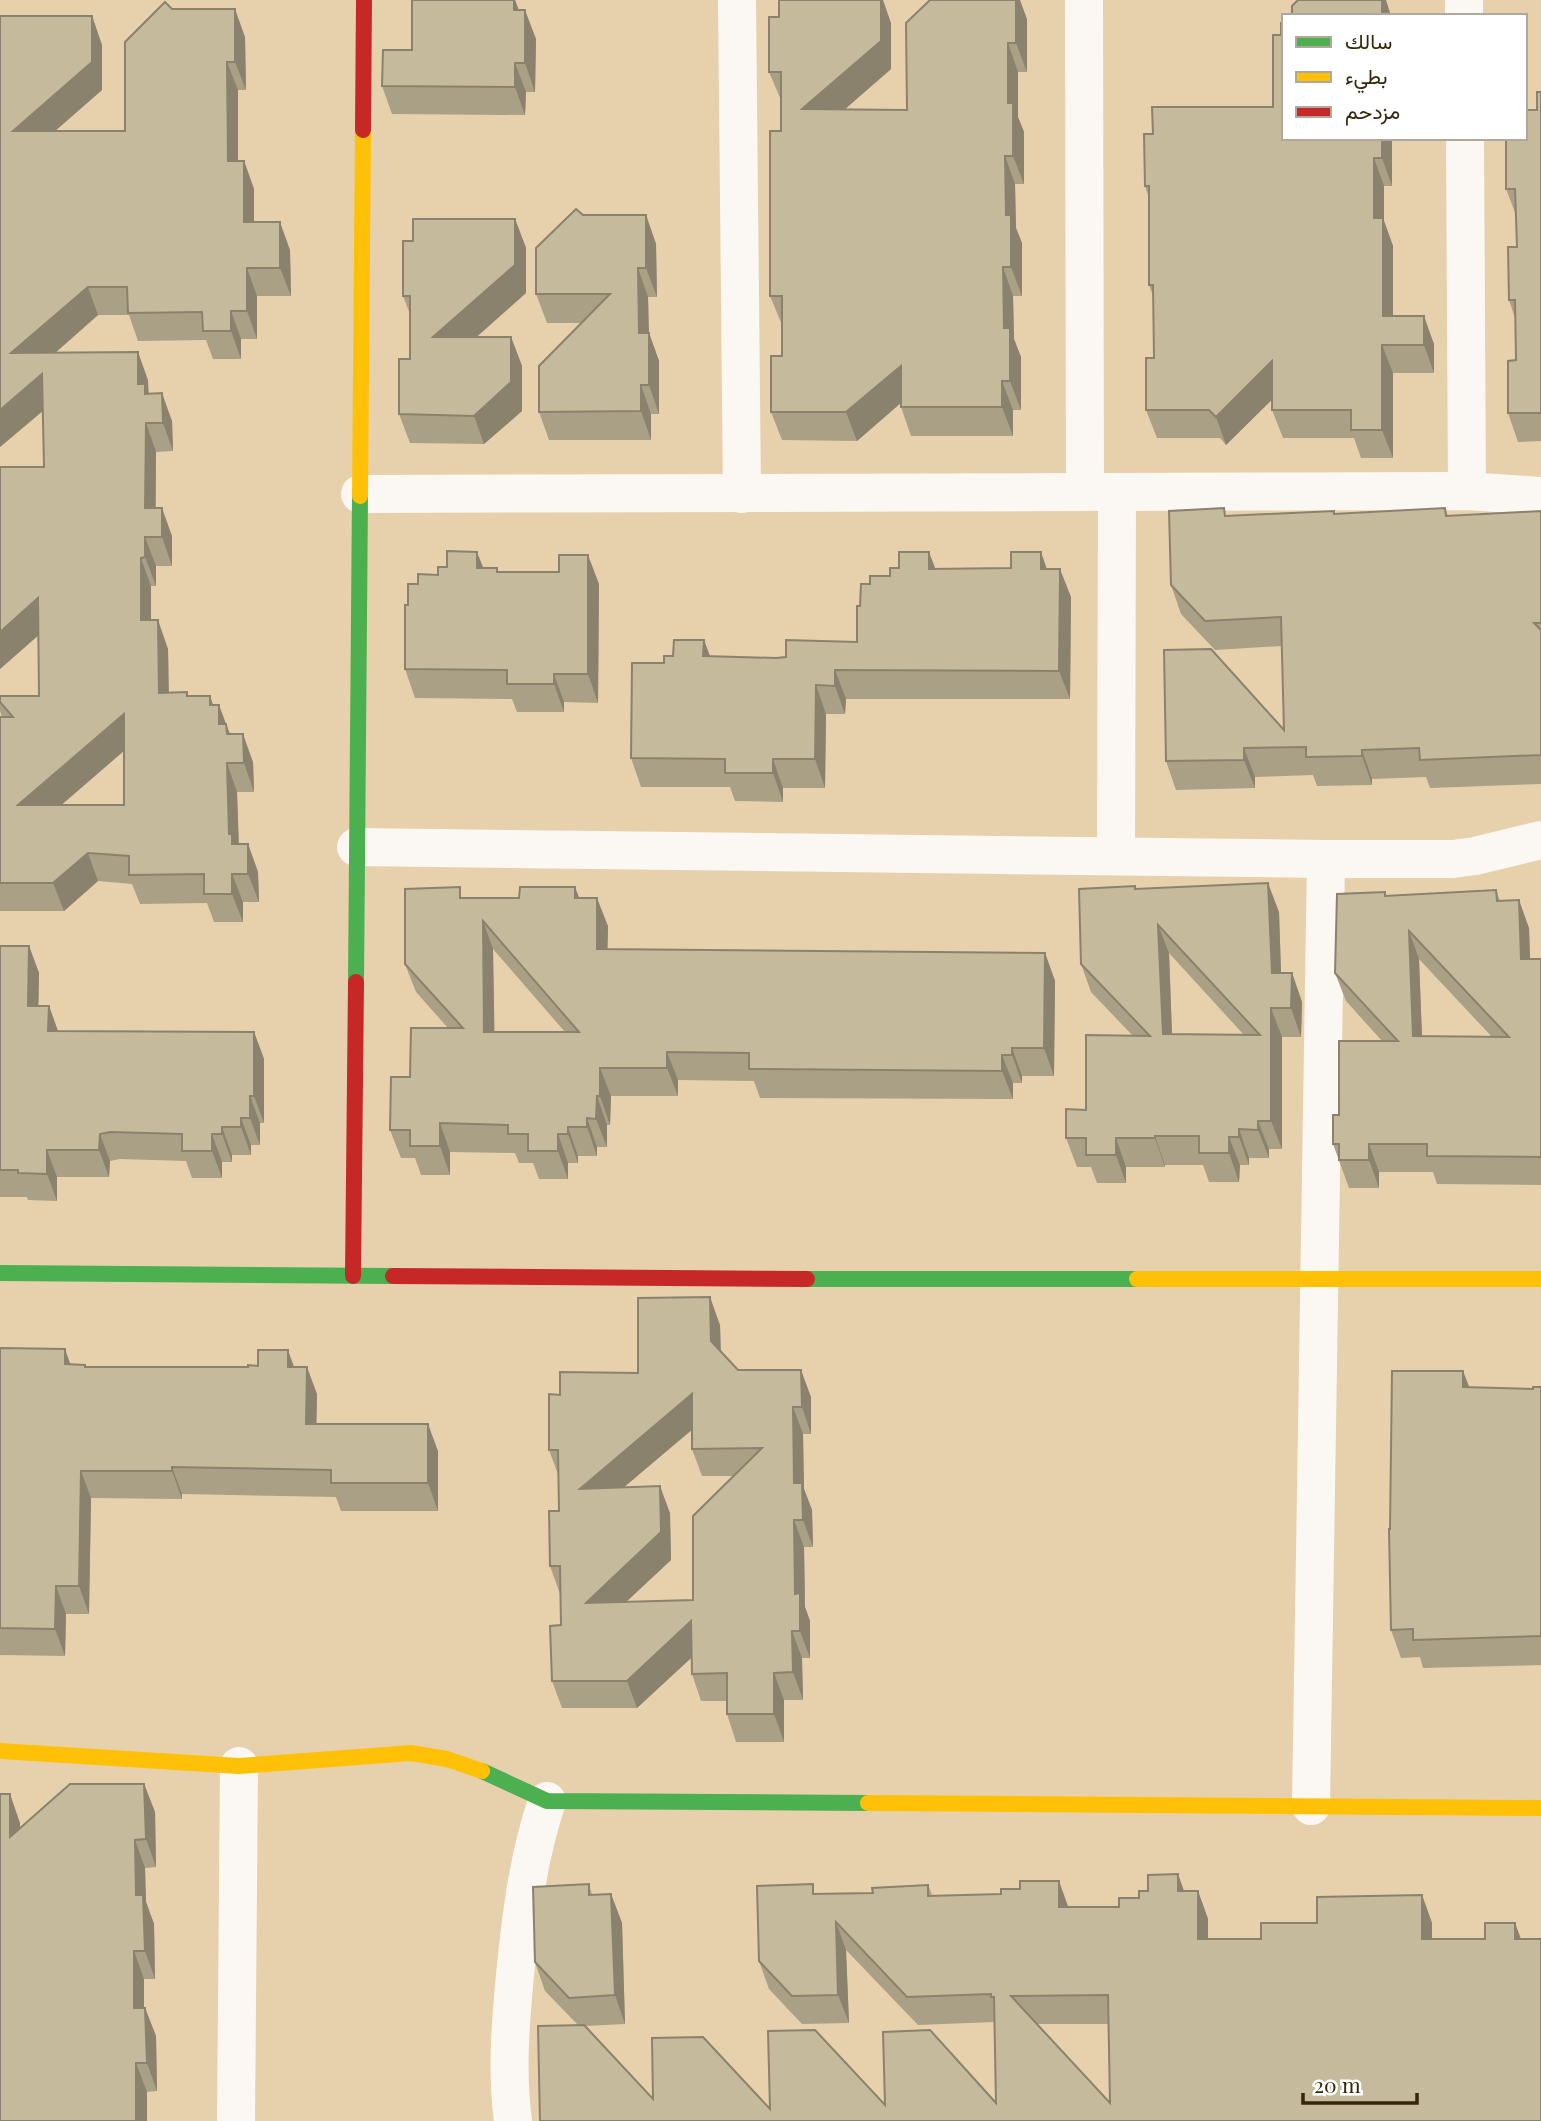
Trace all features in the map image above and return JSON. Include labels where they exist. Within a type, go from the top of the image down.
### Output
[{"type":"street","points":[[353,1276],[364,0]]},
{"type":"street","points":[[737,0],[742,494]]},
{"type":"street","points":[[1084,0],[1116,855]]},
{"type":"street","points":[[1465,140],[1467,491]]},
{"type":"street","points":[[360,494],[1467,491],[1541,496]]},
{"type":"street","points":[[356,847],[1453,859],[1541,840]]},
{"type":"street","points":[[1311,1806],[1326,859]]},
{"type":"street","points":[[0,1273],[833,1279],[1541,1279]]},
{"type":"street","points":[[0,1751],[239,1766],[390,1754],[432,1754],[474,1766],[547,1801],[1541,1808]]},
{"type":"street","points":[[236,2121],[239,1766]]},
{"type":"street","points":[[513,2121],[509,2090],[523,1894],[534,1838],[547,1801]]},
{"type":"building","points":[[412,0],[514,0],[514,10],[525,10],[525,63],[515,63],[515,87],[382,86],[383,50],[412,50]]},
{"type":"building","points":[[779,0],[881,0],[881,41],[802,109],[907,110],[906,23],[930,0],[1016,0],[1016,43],[1008,43],[1008,103],[1013,103],[1013,156],[1005,156],[1006,215],[1011,215],[1011,267],[1003,267],[1004,328],[1010,328],[1010,381],[1002,381],[1002,407],[901,407],[901,366],[846,412],[771,412],[771,356],[782,356],[782,296],[770,296],[770,131],[781,131],[781,72],[769,72],[769,17],[779,17]]},
{"type":"building","points":[[1298,0],[1382,0],[1382,14],[1292,14],[1292,6]]},
{"type":"building","points":[[165,2],[172,9],[235,9],[235,62],[227,62],[228,161],[244,161],[244,222],[280,222],[280,268],[247,268],[247,311],[231,311],[231,331],[203,331],[202,312],[128,313],[127,287],[88,287],[11,353],[138,352],[138,384],[145,384],[145,394],[162,393],[163,423],[146,423],[145,508],[162,508],[162,537],[145,537],[145,557],[141,558],[141,620],[158,620],[159,693],[187,692],[187,696],[210,696],[210,705],[219,705],[219,724],[226,724],[227,734],[243,734],[244,763],[227,763],[229,834],[232,834],[232,844],[248,844],[248,874],[232,874],[232,894],[204,894],[204,874],[129,875],[129,856],[88,853],[53,883],[0,883],[0,717],[13,717],[0,702],[0,696],[39,696],[38,598],[0,632],[0,467],[44,467],[42,374],[0,410],[0,16],[92,16],[92,62],[13,131],[125,131],[125,42]],"holes":[[[124,714],[124,805],[18,805]]]},
{"type":"building","points":[[1282,23],[1282,140],[1382,140],[1382,158],[1374,158],[1374,218],[1383,218],[1383,316],[1424,316],[1424,345],[1382,345],[1382,430],[1351,430],[1351,410],[1272,410],[1272,361],[1216,417],[1209,410],[1146,410],[1146,358],[1154,358],[1153,285],[1149,285],[1149,186],[1145,186],[1144,134],[1153,134],[1152,107],[1273,107],[1273,35],[1281,35]]},
{"type":"building","points":[[1537,92],[1541,92],[1541,413],[1508,413],[1508,361],[1516,360],[1515,300],[1509,300],[1508,247],[1517,247],[1515,189],[1506,189],[1506,140],[1527,140],[1527,110],[1537,110]]},
{"type":"building","points":[[576,209],[583,215],[646,215],[646,268],[638,268],[639,333],[649,333],[649,385],[641,385],[641,411],[539,412],[539,366],[610,294],[536,294],[536,248]]},
{"type":"building","points":[[413,219],[515,219],[515,265],[433,337],[511,337],[511,382],[474,416],[399,414],[399,359],[410,359],[410,296],[403,296],[403,241],[413,241]]},
{"type":"building","points":[[1224,508],[1225,516],[1445,508],[1446,516],[1541,511],[1541,623],[1534,623],[1541,630],[1541,755],[1420,760],[1419,748],[1362,750],[1362,756],[1306,757],[1306,747],[1244,748],[1244,760],[1166,761],[1164,650],[1211,649],[1284,730],[1281,617],[1205,621],[1171,585],[1169,511]]},
{"type":"building","points":[[447,551],[477,552],[477,568],[497,568],[497,572],[559,572],[559,555],[588,555],[588,674],[554,674],[554,684],[507,684],[507,670],[405,669],[405,605],[408,605],[408,584],[418,584],[418,574],[438,575],[438,567],[447,567]]},
{"type":"building","points":[[899,552],[929,552],[929,569],[1011,568],[1011,552],[1041,552],[1041,569],[1060,569],[1059,671],[835,670],[835,686],[816,685],[815,759],[773,759],[773,773],[725,773],[725,759],[631,758],[632,663],[664,663],[664,656],[673,656],[674,640],[704,640],[703,656],[776,658],[786,657],[786,640],[857,642],[857,606],[860,606],[861,584],[870,584],[870,576],[890,576],[890,568],[899,568]]},
{"type":"building","points":[[1268,883],[1272,973],[1292,973],[1291,1008],[1271,1008],[1271,1121],[1258,1121],[1258,1130],[1239,1129],[1239,1137],[1229,1137],[1229,1153],[1199,1153],[1199,1136],[1155,1136],[1116,1138],[1116,1155],[1086,1155],[1086,1138],[1066,1138],[1066,1109],[1086,1110],[1086,1035],[1150,1036],[1081,964],[1079,889],[1135,886],[1135,889]],"holes":[[[1158,925],[1260,1035],[1163,1034]]]},
{"type":"building","points":[[460,887],[460,898],[519,898],[520,887],[575,887],[575,898],[597,898],[597,949],[1045,953],[1044,1048],[1012,1048],[1012,1055],[1002,1055],[1002,1071],[749,1069],[749,1053],[667,1052],[667,1068],[600,1068],[600,1096],[597,1096],[596,1119],[587,1118],[587,1127],[568,1127],[568,1134],[558,1134],[558,1151],[528,1151],[528,1134],[508,1134],[508,1125],[440,1123],[440,1146],[410,1146],[410,1130],[390,1130],[391,1077],[410,1077],[411,1028],[463,1028],[405,964],[405,889]],"holes":[[[483,921],[579,1032],[484,1032]]]},
{"type":"building","points":[[1496,890],[1497,901],[1519,900],[1521,959],[1541,959],[1541,1157],[1427,1156],[1427,1144],[1369,1144],[1369,1160],[1339,1160],[1339,1144],[1333,1144],[1333,1115],[1339,1115],[1339,1041],[1398,1041],[1335,973],[1337,894],[1385,892],[1385,896]],"holes":[[[1409,931],[1509,1037],[1413,1036]]]},
{"type":"building","points":[[0,946],[29,946],[28,1006],[49,1006],[48,1031],[254,1032],[254,1096],[250,1096],[250,1118],[241,1118],[241,1127],[222,1127],[222,1134],[212,1134],[212,1151],[182,1151],[182,1134],[110,1132],[100,1134],[99,1150],[47,1150],[47,1174],[0,1170]]},
{"type":"building","points":[[710,1297],[711,1341],[738,1370],[801,1370],[802,1407],[793,1407],[794,1483],[802,1483],[803,1520],[794,1520],[795,1594],[800,1593],[800,1631],[792,1631],[793,1672],[774,1673],[774,1714],[727,1714],[727,1673],[692,1674],[691,1621],[627,1681],[552,1681],[550,1626],[561,1625],[560,1566],[550,1566],[549,1511],[559,1511],[558,1450],[549,1450],[549,1394],[560,1395],[560,1372],[638,1373],[638,1298]],"holes":[[[692,1394],[692,1449],[762,1448],[693,1516],[693,1600],[586,1603],[661,1532],[660,1486],[580,1489]]]},
{"type":"building","points":[[0,1348],[65,1349],[65,1364],[85,1367],[248,1367],[258,1366],[258,1350],[288,1350],[288,1367],[307,1367],[306,1424],[428,1424],[428,1483],[331,1483],[331,1470],[172,1467],[172,1471],[81,1471],[79,1586],[56,1586],[55,1629],[0,1628]]},
{"type":"building","points":[[1392,1371],[1463,1371],[1463,1387],[1541,1387],[1541,1636],[1413,1640],[1413,1629],[1391,1630],[1389,1529]]},
{"type":"building","points":[[70,1784],[144,1784],[146,1839],[135,1840],[136,1895],[143,1895],[145,1951],[134,1951],[134,2008],[145,2008],[147,2063],[136,2063],[136,2121],[0,2121],[0,1794],[10,1794],[10,1837]]},
{"type":"building","points":[[1178,1874],[1178,1891],[1198,1891],[1198,1939],[1261,1939],[1261,1923],[1317,1923],[1317,1897],[1422,1895],[1422,1939],[1485,1939],[1485,1923],[1515,1923],[1515,1939],[1541,1939],[1541,2121],[540,2121],[538,2026],[584,2025],[653,2099],[652,2038],[703,2037],[770,2109],[768,2031],[815,2030],[885,2105],[883,2032],[930,2030],[996,2103],[994,1997],[991,1997],[991,1994],[907,1997],[836,1922],[838,1995],[792,1996],[759,1961],[757,1886],[813,1884],[813,1894],[873,1893],[872,1888],[928,1885],[928,1896],[1001,1894],[1001,1889],[1020,1889],[1020,1881],[1059,1881],[1059,1907],[1119,1907],[1119,1898],[1139,1898],[1139,1891],[1148,1891],[1148,1875]],"holes":[[[1108,1995],[1110,2103],[1011,1996]]]},
{"type":"building","points":[[589,1884],[589,1895],[611,1894],[615,1995],[569,1998],[535,1962],[533,1887]]},
{"type":"traffic: fast","points":[[356,982],[360,496]]},
{"type":"traffic: fast","points":[[0,1273],[393,1276]]},
{"type":"traffic: fast","points":[[807,1279],[1137,1279]]},
{"type":"traffic: fast","points":[[482,1771],[547,1801],[868,1803]]},
{"type":"traffic: slow","points":[[360,496],[363,130]]},
{"type":"traffic: slow","points":[[1137,1279],[1541,1279]]},
{"type":"traffic: slow","points":[[0,1751],[239,1766],[411,1753],[447,1759],[482,1771]]},
{"type":"traffic: slow","points":[[868,1803],[1541,1808]]},
{"type":"traffic: jam","points":[[363,130],[364,0]]},
{"type":"traffic: jam","points":[[353,1276],[356,982]]},
{"type":"traffic: jam","points":[[393,1276],[807,1279]]}]
